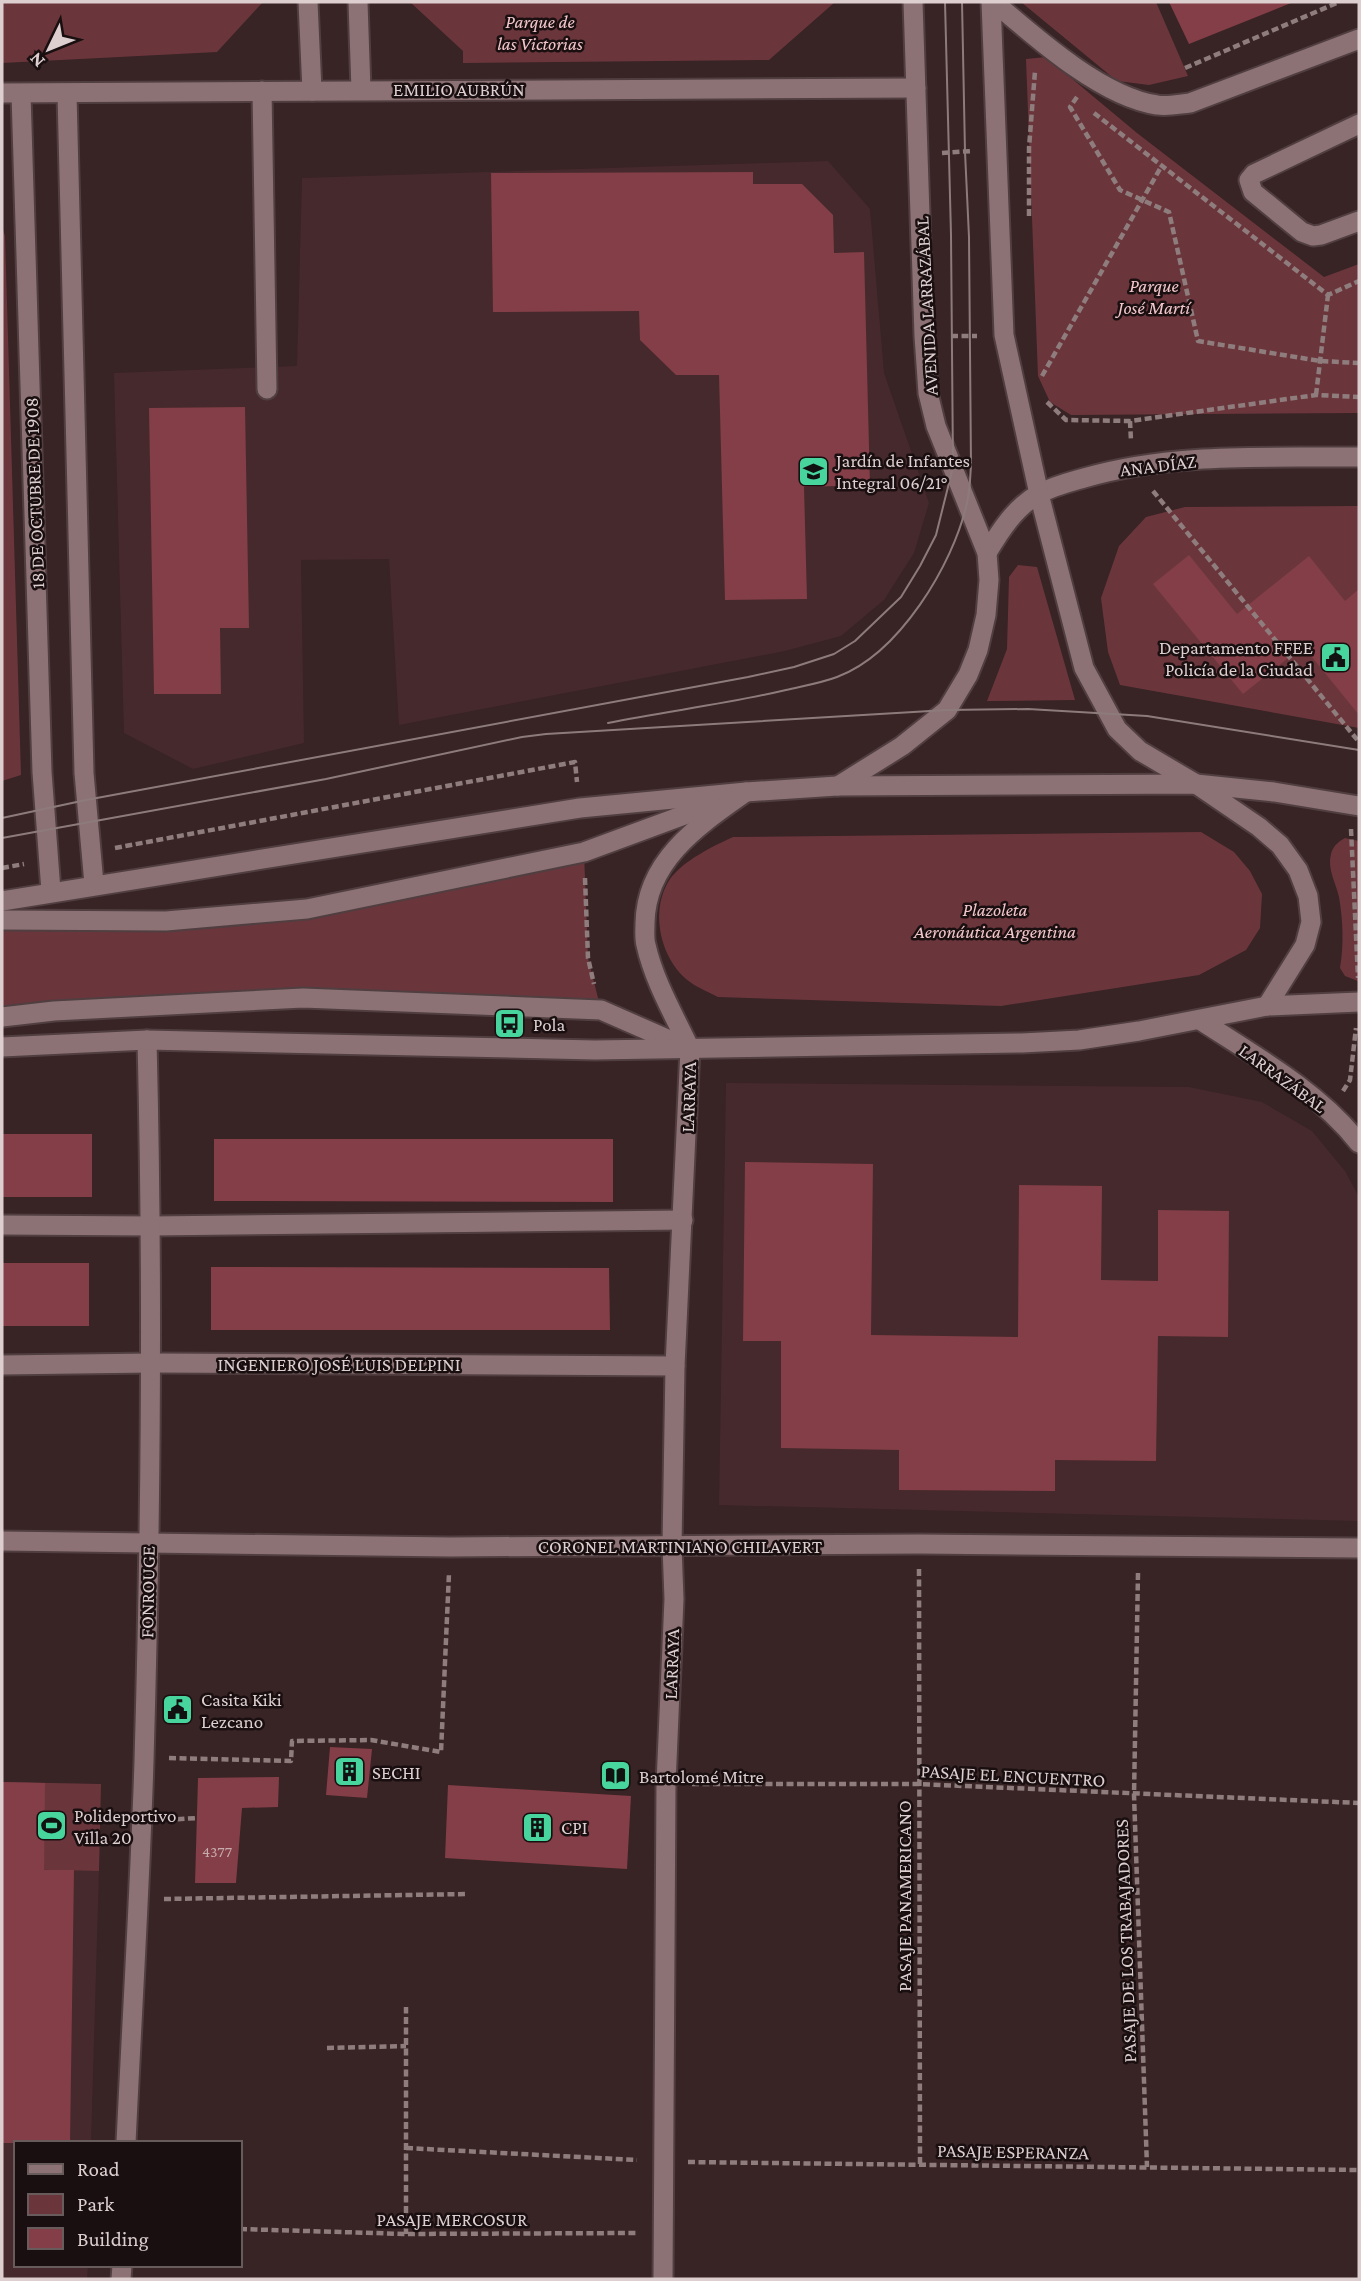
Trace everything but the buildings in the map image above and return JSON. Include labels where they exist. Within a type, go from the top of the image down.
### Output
[{"type":"street","points":[[308,2],[312,91]]},
{"type":"street","points":[[358,2],[361,90]]},
{"type":"street","name":"AVENIDA LARRAZÁBAL","points":[[837,786],[902,746],[947,710],[968,675],[978,650],[986,615],[989,580],[987,553],[936,426],[928,393],[913,2]]},
{"type":"street","points":[[993,2],[1091,77],[1137,101],[1160,106],[1190,103],[1359,39]]},
{"type":"street","points":[[993,2],[1004,335],[1039,494],[1084,668],[1117,729],[1140,751],[1196,784],[1259,827],[1280,845],[1298,870],[1308,896],[1311,922],[1305,946],[1266,1006]]},
{"type":"street","name":"EMILIO AUBRÚN","points":[[11,94],[916,88]]},
{"type":"street","points":[[262,92],[267,389]]},
{"type":"street","name":"18 DE OCTUBRE DE 1908","points":[[11,94],[42,758],[51,891]]},
{"type":"street","points":[[67,94],[84,773],[94,884]]},
{"type":"street","points":[[1359,124],[1254,174],[1249,180],[1253,192],[1303,232],[1313,236],[1359,220]]},
{"type":"street","name":"ANA DÍAZ","points":[[987,553],[1024,505],[1039,494],[1071,482],[1133,466],[1195,459],[1359,457]]},
{"type":"street","points":[[2,901],[94,884],[580,808],[747,792],[837,786],[1196,784],[1274,792],[1358,806]]},
{"type":"street","points":[[2,920],[166,921],[307,909],[584,852],[747,792]]},
{"type":"street","points":[[690,1049],[656,978],[645,942],[646,904],[659,871],[676,846],[699,825],[747,792]]},
{"type":"street","points":[[2,1017],[54,1011],[303,999],[601,1010],[690,1049]]},
{"type":"street","points":[[2,1047],[147,1040],[582,1050],[1056,1041],[1127,1033],[1266,1006],[1359,1002]]},
{"type":"street","name":"LARRAZÁBAL","points":[[1200,1020],[1290,1080],[1329,1112],[1359,1143]]},
{"type":"street","name":"FONROUGE","points":[[126,2141],[144,1757],[149,1542],[152,1226],[147,1040]]},
{"type":"street","name":"LARRAYA","points":[[663,2279],[666,2162],[666,1784],[674,1599],[672,1546],[676,1366],[690,1049]]},
{"type":"street","points":[[2,1225],[152,1226],[683,1220]]},
{"type":"street","name":"INGENIERO JOSÉ LUIS DELPINI","points":[[2,1365],[151,1363],[676,1366]]},
{"type":"street","name":"CORONEL MARTINIANO CHILAVERT","points":[[2,1541],[450,1547],[919,1544],[1359,1548]]},
{"type":"path","points":[[1185,68],[1339,2]]},
{"type":"path","points":[[1030,229],[1029,148],[1035,78],[1034,36]]},
{"type":"path","points":[[1091,77],[1070,107],[1120,190],[1169,212],[1198,341],[1320,362],[1359,363]]},
{"type":"path","points":[[1035,78],[1043,79]]},
{"type":"path","points":[[1068,92],[1328,295]]},
{"type":"path","points":[[918,154],[1029,148]]},
{"type":"path","points":[[1041,377],[1161,166]]},
{"type":"path","points":[[1328,295],[1359,281]]},
{"type":"path","points":[[1316,395],[1328,295]]},
{"type":"path","points":[[924,336],[1004,335]]},
{"type":"path","points":[[1042,397],[1066,420],[1130,421],[1316,395],[1359,397]]},
{"type":"path","points":[[1130,421],[1133,466],[1359,742]]},
{"type":"path","points":[[91,852],[575,762],[580,808]]},
{"type":"path","points":[[1329,1112],[1350,1080],[1359,1002],[1350,835],[1358,806]]},
{"type":"path","points":[[584,852],[588,958],[601,1010]]},
{"type":"path","points":[[2,868],[49,859]]},
{"type":"path","name":"PASAJE PANAMERICANO","points":[[919,1544],[917,1784],[920,2164]]},
{"type":"path","name":"PASAJE DE LOS TRABAJADORES","points":[[1138,1546],[1134,1795],[1147,2167]]},
{"type":"path","points":[[144,1757],[291,1761],[292,1741],[328,1739],[371,1740],[441,1752],[450,1547]]},
{"type":"path","name":"PASAJE EL ENCUENTRO","points":[[666,1784],[917,1784],[1359,1803]]},
{"type":"path","points":[[138,1900],[468,1894]]},
{"type":"path","points":[[406,2007],[406,2234]]},
{"type":"path","points":[[327,2048],[406,2046]]},
{"type":"path","name":"PASAJE ESPERANZA","points":[[406,2148],[666,2162],[1359,2170]]},
{"type":"path","name":"PASAJE MERCOSUR","points":[[242,2229],[406,2234],[665,2233]]},
{"type":"shaded area","points":[[828,161],[870,209],[884,373],[929,503],[914,553],[884,600],[841,636],[785,651],[399,725],[389,559],[301,560],[304,743],[193,769],[124,733],[114,373],[297,366],[302,178]]},
{"type":"shaded area","points":[[726,1083],[1189,1087],[1262,1102],[1312,1131],[1345,1171],[1359,1197],[1359,1521],[719,1505]]},
{"type":"shaded area","points":[[2,1869],[99,1871],[91,2141],[14,2141],[14,2267],[88,2267],[87,2279],[2,2279]]},
{"type":"green space","points":[[2,2],[263,2],[217,52],[2,63]]},
{"type":"green space","name":"Parque de las Victorias","points":[[410,2],[835,2],[769,60],[463,63],[463,51]]},
{"type":"green space","points":[[1021,2],[1156,2],[1188,76],[1149,85],[1117,81]]},
{"type":"green space","name":"Parque José Martí","points":[[1046,57],[1137,133],[1324,277],[1359,264],[1359,413],[1071,415],[1050,402],[1038,376],[1026,59]]},
{"type":"green space","points":[[2,226],[5,236],[21,775],[2,781]]},
{"type":"green space","points":[[1359,506],[1359,728],[1120,685],[1108,652],[1101,598],[1119,546],[1146,517],[1185,507]]},
{"type":"green space","points":[[1018,565],[1037,567],[1075,700],[987,701],[1007,649],[1009,577]]},
{"type":"green space","name":"Plazoleta Aeronáutica Argentina","points":[[1201,832],[1234,852],[1250,871],[1262,894],[1260,928],[1246,950],[1199,975],[1001,1006],[718,997],[693,984],[680,973],[671,961],[661,934],[660,905],[670,879],[690,860],[733,837]]},
{"type":"green space","points":[[1345,838],[1359,841],[1358,981],[1345,976],[1340,968],[1341,915],[1330,865],[1333,849]]},
{"type":"green space","points":[[584,852],[588,958],[601,1010],[302,998],[2,1017],[2,920],[307,909]]},
{"type":"green space","name":"Polideportivo Villa 20","points":[[2,1782],[101,1784],[99,1871],[2,1869]]},
{"type":"tram line","points":[[2,818],[748,677],[794,667],[834,654],[855,641],[901,597],[920,566],[936,535],[953,467],[945,2]]},
{"type":"tram line","points":[[608,723],[764,695],[837,677],[860,665],[902,628],[920,605],[950,553],[967,503],[971,466],[969,237],[962,2]]},
{"type":"tram line","points":[[2,838],[326,779],[546,734],[947,710],[1028,709],[1147,716],[1359,750]]},
{"type":"place","name":"Jardín de Infantes Integral 06/21°","points":[[813,471]]},
{"type":"place","name":"Departamento FFEE Policía de la Ciudad","points":[[1336,658]]},
{"type":"place","name":"Pola","points":[[510,1024]]},
{"type":"place","name":"Casita Kiki Lezcano","points":[[178,1710]]},
{"type":"place","name":"SECHI","points":[[349,1772]]},
{"type":"place","name":"Bartolomé Mitre","points":[[616,1776]]},
{"type":"place","name":"Polideportivo Villa 20","points":[[51,1826]]},
{"type":"place","name":"CPI","points":[[538,1827]]}]
